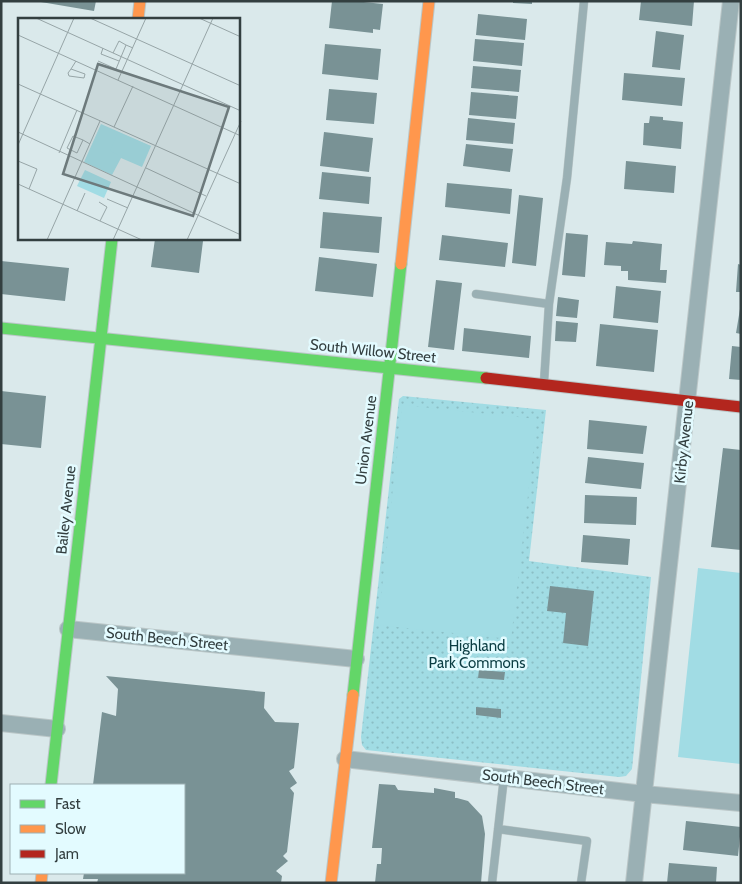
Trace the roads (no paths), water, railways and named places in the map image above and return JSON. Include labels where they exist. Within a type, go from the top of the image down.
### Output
[{"type":"main road","points":[[138,18],[140,1]]},
{"type":"main road","name":"Union Avenue","points":[[330,883],[390,368],[429,1]]},
{"type":"main road","name":"Bailey Avenue","points":[[51,784],[112,240]]},
{"type":"main road","name":"South Willow Street","points":[[1,328],[544,384],[741,407]]},
{"type":"street","name":"Kirby Avenue","points":[[634,883],[731,1]]},
{"type":"street","name":"South Beech Street","points":[[68,628],[356,660]]},
{"type":"street","points":[[1,723],[57,729]]},
{"type":"street","name":"South Beech Street","points":[[345,758],[741,804]]},
{"type":"lane","points":[[544,384],[549,304],[567,178],[584,1]]},
{"type":"lane","points":[[476,294],[549,304]]},
{"type":"lane","points":[[492,883],[504,777]]},
{"type":"lane","points":[[498,829],[587,841],[580,883]]},
{"type":"park label","name":"Highland Park Commons","points":[[477,654]]}]
